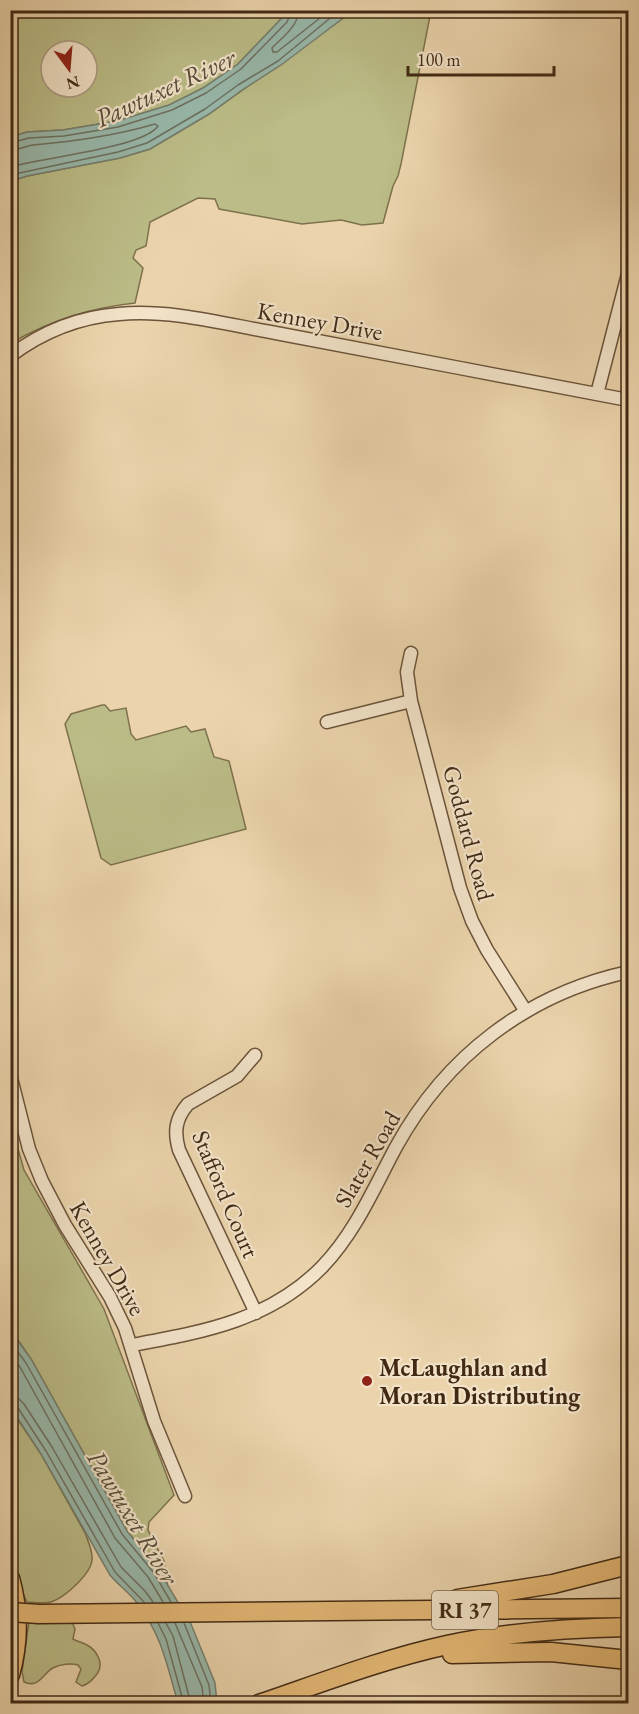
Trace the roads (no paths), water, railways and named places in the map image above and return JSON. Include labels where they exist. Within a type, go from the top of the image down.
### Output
[{"type":"highway","points":[[301,1611],[486,1596],[553,1584],[628,1564]]},
{"type":"highway","points":[[10,1578],[16,1605],[17,1633],[10,1675]]},
{"type":"highway","name":"RI 37","points":[[10,1613],[628,1608]]},
{"type":"highway","name":"RI 37","points":[[259,1704],[393,1660],[454,1644],[560,1629],[628,1627]]},
{"type":"highway","points":[[393,1660],[447,1654],[509,1652],[572,1653],[628,1660]]},
{"type":"street","points":[[597,394],[628,274]]},
{"type":"street","name":"Kenney Drive","points":[[10,356],[31,341],[76,321],[100,316],[148,313],[319,341],[628,400]]},
{"type":"street","name":"Goddard Road","points":[[411,654],[407,672],[411,700],[460,888],[471,921],[525,1010]]},
{"type":"street","points":[[327,722],[411,700]]},
{"type":"street","name":"Slater Road","points":[[132,1345],[218,1328],[256,1312],[288,1294],[322,1267],[362,1213],[397,1145],[436,1089],[478,1044],[525,1010],[587,982],[628,972]]},
{"type":"street","name":"Stafford Court","points":[[255,1055],[237,1076],[188,1104],[175,1127],[179,1150],[256,1312]]},
{"type":"street","name":"Kenney Drive","points":[[10,1074],[29,1149],[42,1181],[64,1225],[110,1297],[132,1345],[154,1421],[185,1496]]},
{"type":"water","points":[[287,11],[348,11],[342,19],[281,65],[209,114],[150,149],[120,158],[11,181],[11,137],[27,132],[63,130],[117,121],[169,105],[203,88],[238,64]]},
{"type":"water","points":[[10,1330],[31,1359],[127,1531],[158,1569],[191,1624],[215,1683],[217,1703],[178,1703],[163,1651],[152,1627],[134,1599],[110,1575],[41,1454],[11,1408]]},
{"type":"place","name":"McLaughlan and Moran Distributing","points":[[367,1381]]},
{"type":"water label","name":"Pawtuxet River","points":[[165,88]]},
{"type":"water label","name":"Pawtuxet River","points":[[133,1517]]}]
